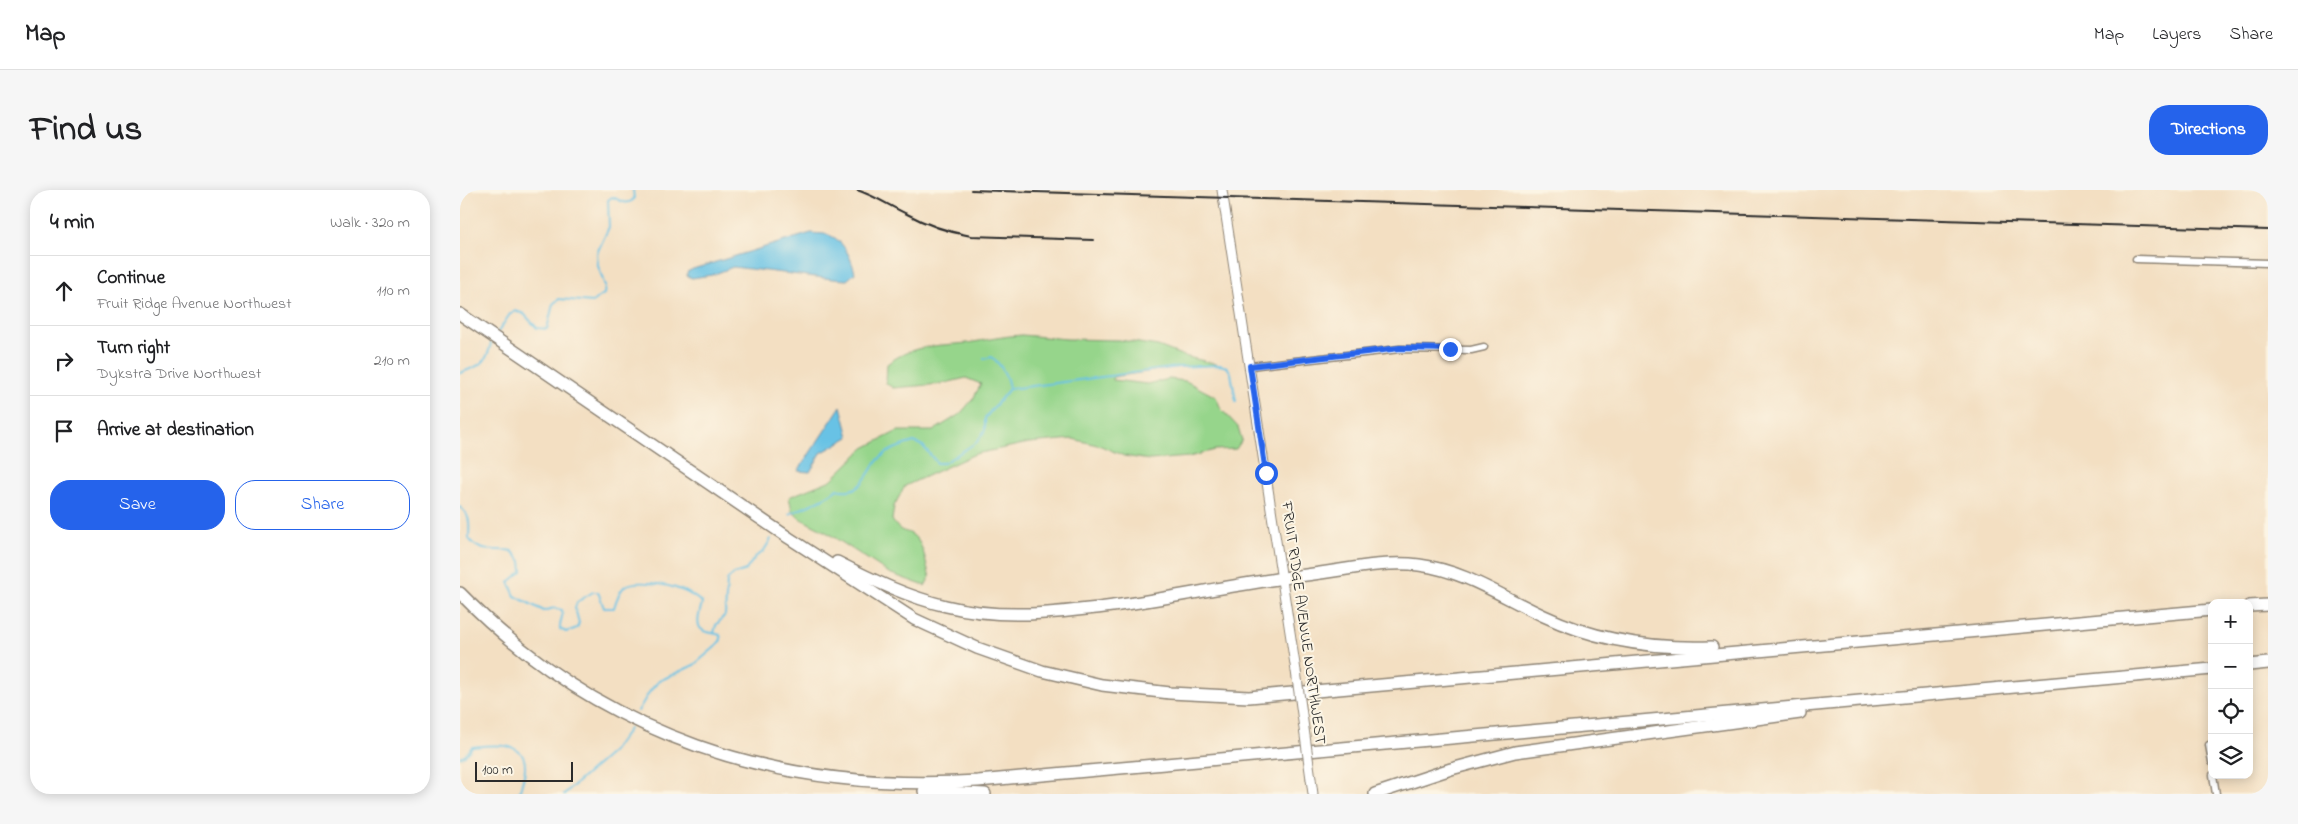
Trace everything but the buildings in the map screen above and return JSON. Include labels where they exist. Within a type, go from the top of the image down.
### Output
[{"type":"highway","points":[[460,314],[789,538],[914,619],[978,648],[1042,670],[1102,684],[1170,693],[1249,697],[2208,610]]},
{"type":"highway","points":[[789,538],[857,573],[904,593],[947,606],[980,612],[1021,615],[1064,612],[1282,578],[1390,565],[1418,564],[1456,572],[1566,626],[1623,642],[1647,646],[1690,648],[1831,643]]},
{"type":"highway","points":[[460,593],[496,627],[547,668],[595,699],[642,723],[699,747],[744,762],[800,774],[897,790],[985,794]]},
{"type":"highway","points":[[2253,606],[2268,605]]},
{"type":"highway","points":[[2253,665],[2268,664]]},
{"type":"highway","points":[[846,781],[902,784],[978,781],[2208,669]]},
{"type":"highway","points":[[1375,794],[1452,768],[1526,750],[1668,729],[1990,689]]},
{"type":"main road","name":"FRUIT RIDGE AVENUE NORTHWEST","points":[[1222,190],[1282,578],[1313,794]]},
{"type":"street","points":[[2136,259],[2268,263]]},
{"type":"street","points":[[1250,366],[1400,348],[1471,350],[1484,347]]},
{"type":"street","points":[[2214,779],[2216,794]]},
{"type":"green space","points":[[1022,335],[1067,339],[1120,340],[1158,346],[1184,356],[1220,365],[1179,367],[1113,377],[1113,380],[1147,384],[1169,379],[1186,381],[1216,397],[1221,409],[1238,427],[1242,440],[1236,449],[1215,450],[1189,457],[1150,460],[1124,456],[1101,446],[1073,439],[1029,443],[975,454],[905,486],[894,506],[892,520],[901,530],[914,536],[920,544],[930,577],[925,586],[889,573],[826,532],[799,518],[792,511],[789,497],[831,480],[864,448],[898,431],[933,431],[960,414],[973,399],[981,384],[966,378],[941,384],[893,388],[886,383],[887,364],[897,357],[916,349]]},
{"type":"water","points":[[811,233],[829,235],[836,238],[844,246],[850,257],[855,273],[847,280],[733,267],[712,275],[692,278],[687,276],[687,272],[693,269]]},
{"type":"water","points":[[841,406],[849,437],[821,453],[810,472],[798,471]]},
{"type":"waterway","points":[[498,332],[510,314],[516,311],[524,314],[537,328],[547,329],[553,304],[559,299],[592,302],[604,294],[605,286],[598,266],[597,253],[609,227],[608,200],[612,197],[625,202],[631,201],[634,199],[633,190]]},
{"type":"waterway","points":[[460,373],[481,364],[487,356],[491,343]]},
{"type":"waterway","points":[[789,514],[837,489],[846,490],[859,486],[881,457],[901,446],[914,442],[923,446],[937,463],[944,463],[977,442],[985,430],[985,418],[1009,389],[1006,376],[998,363],[991,357],[984,359]]},
{"type":"waterway","points":[[1009,389],[1179,367],[1220,365],[1227,367],[1231,373],[1236,402]]},
{"type":"waterway","points":[[460,507],[468,518],[469,539],[474,544],[483,549],[512,551],[521,561],[522,571],[509,582],[515,596],[544,611],[554,608],[562,610],[560,629],[566,632],[577,628],[579,623],[575,608],[577,602],[593,592],[598,592],[604,608],[614,608],[622,589],[629,584],[661,584],[687,592],[702,602],[699,626],[704,631],[720,635],[721,640],[694,665],[659,681],[650,691],[638,711]]},
{"type":"waterway","points":[[714,633],[716,625],[725,615],[727,580],[734,574],[746,570],[755,557],[763,552],[771,539]]},
{"type":"waterway","points":[[564,794],[612,752],[629,729]]},
{"type":"waterway","points":[[460,757],[465,755],[472,747],[497,745],[514,748],[524,758],[525,767],[519,794]]},
{"type":"railway","points":[[857,190],[922,222],[971,236],[1093,240]]},
{"type":"railway","points":[[971,190],[2268,230]]},
{"type":"route","points":[[1266,473],[1250,366],[1400,348],[1450,349]]}]
